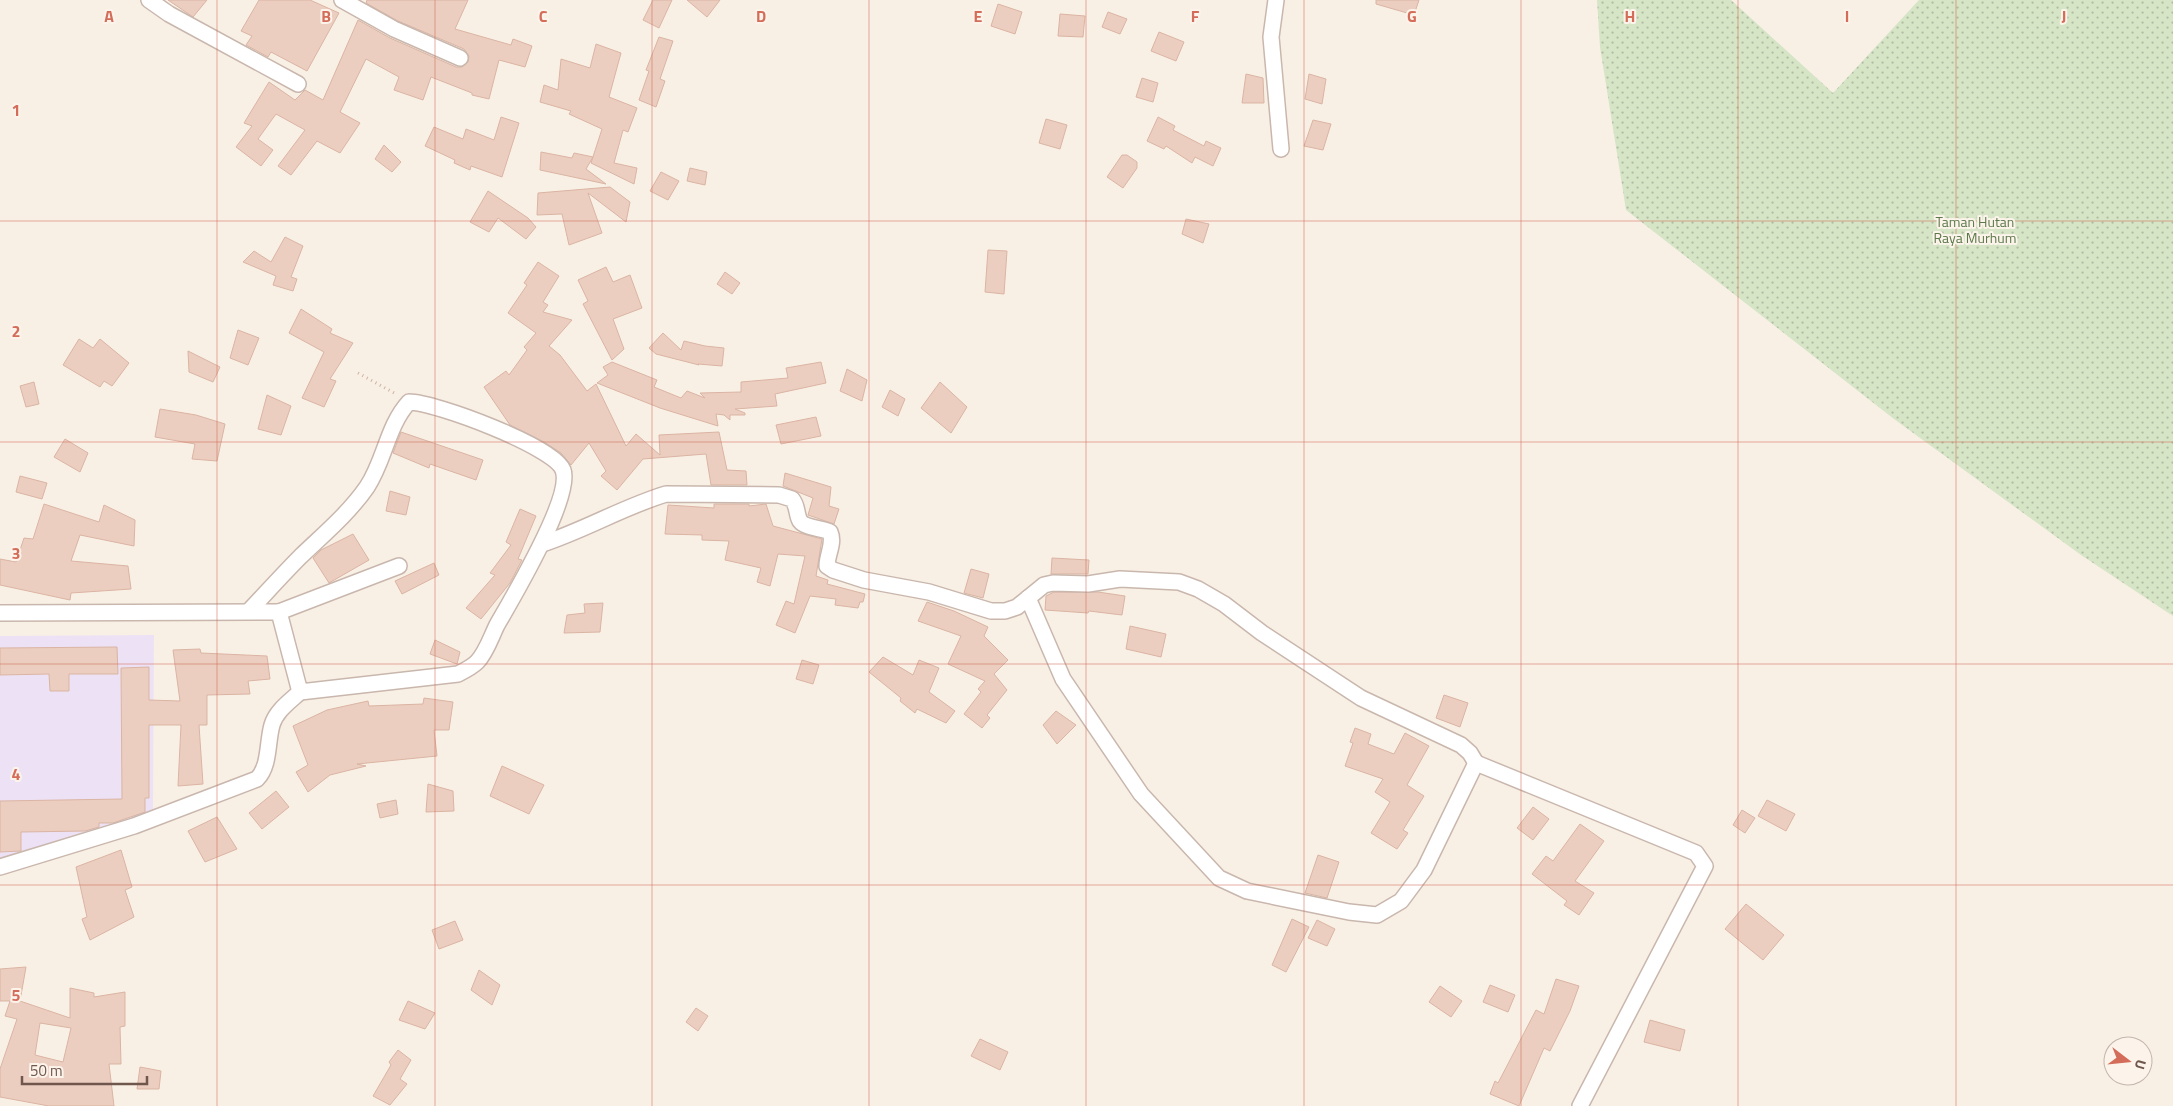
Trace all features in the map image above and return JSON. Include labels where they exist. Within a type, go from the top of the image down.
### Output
[{"type":"street","points":[[149,0],[169,14],[298,84]]},
{"type":"street","points":[[342,0],[394,29],[460,58]]},
{"type":"street","points":[[1276,0],[1271,37],[1281,149]]},
{"type":"street","points":[[0,867],[134,826],[257,778],[264,769],[272,724],[283,708],[300,692],[458,674],[478,662],[542,544],[565,481],[560,464],[537,449],[466,416],[423,403],[409,402],[396,420],[381,461],[365,490],[248,612]]},
{"type":"street","points":[[542,544],[603,521],[649,499],[666,494],[779,495],[792,498],[798,508],[799,520],[804,524],[830,532],[832,543],[827,558],[827,566],[833,570],[864,580],[928,592],[991,611],[1005,611],[1016,607],[1044,585],[1053,583],[1088,584],[1120,579],[1154,579],[1179,582],[1198,589],[1224,604],[1262,633],[1361,698],[1461,744],[1476,763],[1696,853],[1705,866],[1580,1106]]},
{"type":"street","points":[[0,613],[279,612],[399,566]]},
{"type":"street","points":[[1028,598],[1063,679],[1140,794],[1219,878],[1248,891],[1349,912],[1377,915],[1401,901],[1424,870],[1476,763]]},
{"type":"street","points":[[279,612],[300,692]]},
{"type":"path","points":[[358,373],[409,402]]},
{"type":"shaded area","points":[[154,635],[153,815],[0,860],[0,636]]},
{"type":"green space","name":"Taman Hutan Raya Murhum","points":[[1597,0],[1731,0],[1833,93],[1919,0],[2173,0],[2173,616],[2081,555],[1894,419],[1626,210],[1600,47]]},
{"type":"building","points":[[168,0],[207,0],[193,17]]},
{"type":"building","points":[[259,0],[310,0],[339,13],[307,71],[271,52],[268,57],[246,45],[252,36],[241,31]]},
{"type":"building","points":[[367,0],[468,0],[455,29],[511,45],[513,39],[532,46],[525,67],[499,60],[489,99],[472,95],[472,93],[431,77],[423,100],[394,90],[399,77],[366,59],[340,112],[360,123],[340,153],[317,141],[291,175],[278,166],[305,130],[276,114],[258,139],[273,150],[261,166],[236,147],[252,126],[244,123],[269,82],[295,100],[305,90],[323,100],[358,20],[390,38],[456,67],[462,67],[468,62],[469,56],[464,49],[398,21],[366,3]]},
{"type":"building","points":[[653,0],[672,0],[659,28],[643,20]]},
{"type":"building","points":[[687,0],[720,0],[707,17]]},
{"type":"building","points":[[1376,0],[1419,0],[1414,15],[1376,4]]},
{"type":"building","points":[[998,4],[1022,12],[1015,34],[991,26]]},
{"type":"building","points":[[1108,12],[1127,19],[1120,34],[1102,27]]},
{"type":"building","points":[[1060,14],[1085,16],[1083,37],[1058,36]]},
{"type":"building","points":[[1159,32],[1184,42],[1176,61],[1151,51]]},
{"type":"building","points":[[659,37],[673,41],[660,79],[665,81],[656,107],[639,100],[649,71],[646,70]]},
{"type":"building","points":[[596,44],[621,53],[609,97],[637,108],[628,132],[623,130],[614,163],[637,168],[634,184],[591,163],[602,129],[569,114],[571,111],[540,102],[544,85],[558,90],[561,59],[590,68]]},
{"type":"building","points":[[1246,74],[1263,78],[1264,103],[1242,103]]},
{"type":"building","points":[[1309,74],[1326,79],[1322,104],[1305,99]]},
{"type":"building","points":[[1142,78],[1158,83],[1153,102],[1136,97]]},
{"type":"building","points":[[501,117],[519,123],[502,177],[471,166],[470,170],[454,163],[455,160],[425,146],[434,127],[463,139],[466,129],[494,140]]},
{"type":"building","points":[[1158,117],[1175,126],[1173,130],[1204,146],[1206,141],[1221,148],[1213,166],[1195,157],[1192,163],[1166,146],[1164,149],[1147,141]]},
{"type":"building","points":[[1046,119],[1067,125],[1060,149],[1039,143]]},
{"type":"building","points":[[1313,120],[1331,124],[1323,150],[1304,146]]},
{"type":"building","points":[[384,145],[401,162],[392,172],[375,159]]},
{"type":"building","points":[[541,152],[572,158],[574,153],[593,157],[586,169],[606,184],[540,170]]},
{"type":"building","points":[[1122,155],[1127,155],[1137,162],[1137,168],[1123,188],[1107,177]]},
{"type":"building","points":[[690,168],[707,172],[705,185],[687,181]]},
{"type":"building","points":[[661,172],[679,181],[668,200],[650,191]]},
{"type":"building","points":[[610,187],[630,202],[626,222],[588,193],[602,233],[569,245],[562,214],[537,215],[538,193]]},
{"type":"building","points":[[488,191],[528,218],[536,227],[526,239],[498,218],[489,232],[470,222]]},
{"type":"building","points":[[1186,219],[1209,224],[1203,243],[1182,234]]},
{"type":"building","points":[[285,237],[303,246],[291,277],[297,279],[293,291],[273,285],[276,276],[243,262],[254,251],[271,262]]},
{"type":"building","points":[[988,250],[1007,251],[1004,294],[985,292]]},
{"type":"building","points":[[538,262],[559,276],[543,302],[548,305],[543,312],[572,320],[549,346],[560,355],[587,391],[596,384],[626,446],[636,434],[660,455],[659,435],[719,432],[727,470],[746,471],[747,485],[711,485],[706,454],[643,459],[617,490],[601,476],[606,471],[589,443],[571,465],[561,453],[510,425],[484,387],[506,371],[509,375],[527,350],[524,347],[536,333],[508,313],[527,285],[524,283]]},
{"type":"building","points":[[606,267],[613,282],[630,275],[642,308],[613,319],[624,349],[612,360],[583,304],[588,301],[578,280]]},
{"type":"building","points":[[725,272],[740,283],[732,294],[717,284]]},
{"type":"building","points":[[301,309],[332,329],[330,333],[353,343],[330,379],[336,381],[324,407],[302,398],[324,352],[289,333]]},
{"type":"building","points":[[238,330],[259,338],[248,365],[230,358]]},
{"type":"building","points":[[663,333],[681,350],[684,341],[724,348],[722,366],[699,365],[656,354],[649,348]]},
{"type":"building","points":[[79,339],[93,348],[100,339],[129,363],[112,386],[104,381],[100,387],[63,365]]},
{"type":"building","points":[[188,351],[220,367],[213,382],[189,372]]},
{"type":"building","points":[[612,362],[657,380],[654,387],[681,398],[687,391],[705,398],[700,393],[741,392],[741,382],[788,378],[786,368],[821,362],[826,383],[775,394],[777,406],[735,409],[745,413],[745,415],[730,415],[730,420],[724,415],[716,414],[718,426],[660,408],[597,383],[608,375],[603,367]]},
{"type":"building","points":[[847,369],[867,380],[862,401],[840,391]]},
{"type":"building","points":[[34,382],[39,404],[26,407],[20,386]]},
{"type":"building","points":[[940,382],[967,407],[951,433],[921,408]]},
{"type":"building","points":[[890,390],[905,399],[898,416],[882,407]]},
{"type":"building","points":[[267,395],[291,406],[281,435],[258,429]]},
{"type":"building","points":[[160,409],[196,415],[225,424],[217,461],[192,459],[195,444],[155,437]]},
{"type":"building","points":[[816,417],[821,436],[781,444],[776,425]]},
{"type":"building","points":[[401,432],[483,460],[476,480],[430,464],[429,468],[393,453]]},
{"type":"building","points":[[65,439],[88,453],[80,472],[54,457]]},
{"type":"building","points":[[785,473],[831,487],[829,506],[839,509],[834,524],[808,515],[813,498],[783,486]]},
{"type":"building","points":[[20,476],[47,483],[42,499],[16,492]]},
{"type":"building","points":[[390,491],[410,497],[406,515],[386,511]]},
{"type":"building","points":[[44,504],[99,522],[104,505],[135,520],[134,546],[80,535],[71,561],[128,566],[131,589],[71,593],[70,600],[0,585],[0,559],[16,562],[24,538],[33,539]]},
{"type":"building","points":[[714,504],[749,504],[749,506],[766,504],[773,526],[822,539],[816,576],[828,580],[827,584],[865,594],[863,602],[860,602],[858,608],[835,605],[836,599],[810,596],[795,633],[776,625],[786,601],[794,604],[805,556],[778,554],[770,586],[757,582],[761,568],[725,560],[729,541],[702,540],[702,535],[665,534],[668,505],[714,508]]},
{"type":"building","points":[[520,509],[536,516],[518,559],[522,560],[510,583],[481,619],[466,608],[495,575],[490,573],[511,545],[506,542]]},
{"type":"building","points":[[353,534],[369,560],[329,583],[313,558],[321,550]]},
{"type":"building","points":[[1052,558],[1089,560],[1088,574],[1051,574]]},
{"type":"building","points":[[434,563],[439,575],[402,594],[395,581]]},
{"type":"building","points":[[971,569],[989,574],[983,598],[964,593]]},
{"type":"building","points":[[1054,592],[1098,592],[1125,596],[1122,615],[1089,611],[1088,613],[1045,610],[1046,596]]},
{"type":"building","points":[[927,602],[954,611],[988,627],[984,636],[1008,660],[994,674],[1007,690],[987,715],[990,718],[982,728],[964,714],[981,692],[978,689],[985,681],[948,664],[961,636],[918,621]]},
{"type":"building","points":[[603,603],[600,632],[564,633],[567,615],[585,613],[584,604]]},
{"type":"building","points":[[1130,626],[1166,634],[1161,657],[1126,649]]},
{"type":"building","points":[[435,640],[460,652],[457,664],[430,654]]},
{"type":"building","points":[[117,647],[118,674],[69,674],[69,691],[50,691],[49,674],[0,675],[0,648]]},
{"type":"building","points":[[200,649],[201,653],[267,656],[270,679],[248,681],[250,694],[207,695],[207,725],[199,725],[203,784],[178,786],[181,725],[149,725],[149,798],[145,798],[145,812],[113,823],[99,823],[99,827],[85,831],[21,832],[21,851],[0,852],[0,801],[122,799],[121,668],[149,667],[149,700],[180,701],[173,650]]},
{"type":"building","points":[[883,657],[913,675],[919,660],[939,668],[929,692],[955,711],[946,723],[917,709],[915,713],[900,701],[901,698],[869,672]]},
{"type":"building","points":[[802,660],[819,665],[813,684],[796,679]]},
{"type":"building","points":[[1444,695],[1468,703],[1460,727],[1436,718]]},
{"type":"building","points":[[424,698],[453,702],[449,730],[434,730],[437,756],[357,764],[366,766],[330,775],[308,792],[296,772],[308,765],[293,726],[327,710],[368,701],[369,706],[423,704]]},
{"type":"building","points":[[1056,711],[1076,725],[1057,744],[1043,725]]},
{"type":"building","points":[[1355,728],[1371,734],[1368,744],[1394,754],[1405,733],[1429,746],[1407,785],[1424,796],[1403,830],[1408,833],[1397,849],[1371,833],[1390,802],[1375,792],[1383,779],[1345,766],[1353,743],[1350,742]]},
{"type":"building","points":[[502,766],[544,785],[529,814],[490,796]]},
{"type":"building","points":[[428,784],[453,791],[454,811],[426,812]]},
{"type":"building","points":[[276,791],[289,807],[262,829],[249,813]]},
{"type":"building","points":[[396,800],[398,814],[380,818],[377,804]]},
{"type":"building","points":[[1767,800],[1795,814],[1786,831],[1758,816]]},
{"type":"building","points":[[1533,807],[1549,819],[1533,840],[1517,828]]},
{"type":"building","points":[[1742,810],[1755,818],[1745,833],[1733,825]]},
{"type":"building","points":[[217,817],[237,849],[205,862],[188,831]]},
{"type":"building","points":[[1580,824],[1604,841],[1575,881],[1594,893],[1579,915],[1564,905],[1567,901],[1532,874],[1546,856],[1553,861]]},
{"type":"building","points":[[121,850],[132,887],[125,890],[134,917],[90,940],[82,919],[87,917],[76,867]]},
{"type":"building","points":[[1318,855],[1339,862],[1327,898],[1305,893]]},
{"type":"building","points":[[1746,904],[1784,935],[1763,960],[1725,929]]},
{"type":"building","points":[[1292,919],[1309,927],[1286,972],[1272,965]]},
{"type":"building","points":[[1317,920],[1335,929],[1327,946],[1308,938]]},
{"type":"building","points":[[455,921],[463,940],[439,949],[432,930]]},
{"type":"building","points":[[26,967],[20,1001],[70,1018],[70,988],[94,993],[94,997],[125,992],[125,1026],[120,1027],[121,1064],[109,1064],[114,1106],[49,1106],[0,1097],[0,1069],[17,1019],[5,1016],[10,1001],[0,1001],[0,969]],"holes":[[[40,1023],[71,1028],[63,1062],[35,1055]]]},
{"type":"building","points":[[479,970],[500,985],[492,1005],[471,990]]},
{"type":"building","points":[[1556,979],[1579,986],[1570,1011],[1550,1051],[1544,1048],[1519,1106],[1490,1094],[1495,1081],[1498,1083],[1536,1010],[1544,1014]]},
{"type":"building","points":[[1490,985],[1515,995],[1508,1012],[1483,1002]]},
{"type":"building","points":[[1440,986],[1462,1001],[1451,1017],[1429,1002]]},
{"type":"building","points":[[408,1001],[435,1013],[425,1029],[399,1020]]},
{"type":"building","points":[[696,1008],[708,1016],[698,1031],[686,1022]]},
{"type":"building","points":[[1650,1020],[1685,1030],[1680,1051],[1644,1042]]},
{"type":"building","points":[[980,1039],[1008,1052],[1000,1070],[971,1056]]},
{"type":"building","points":[[398,1050],[411,1060],[400,1079],[407,1084],[390,1105],[373,1096],[391,1065],[389,1062]]},
{"type":"building","points":[[140,1067],[161,1071],[159,1089],[137,1089]]}]
